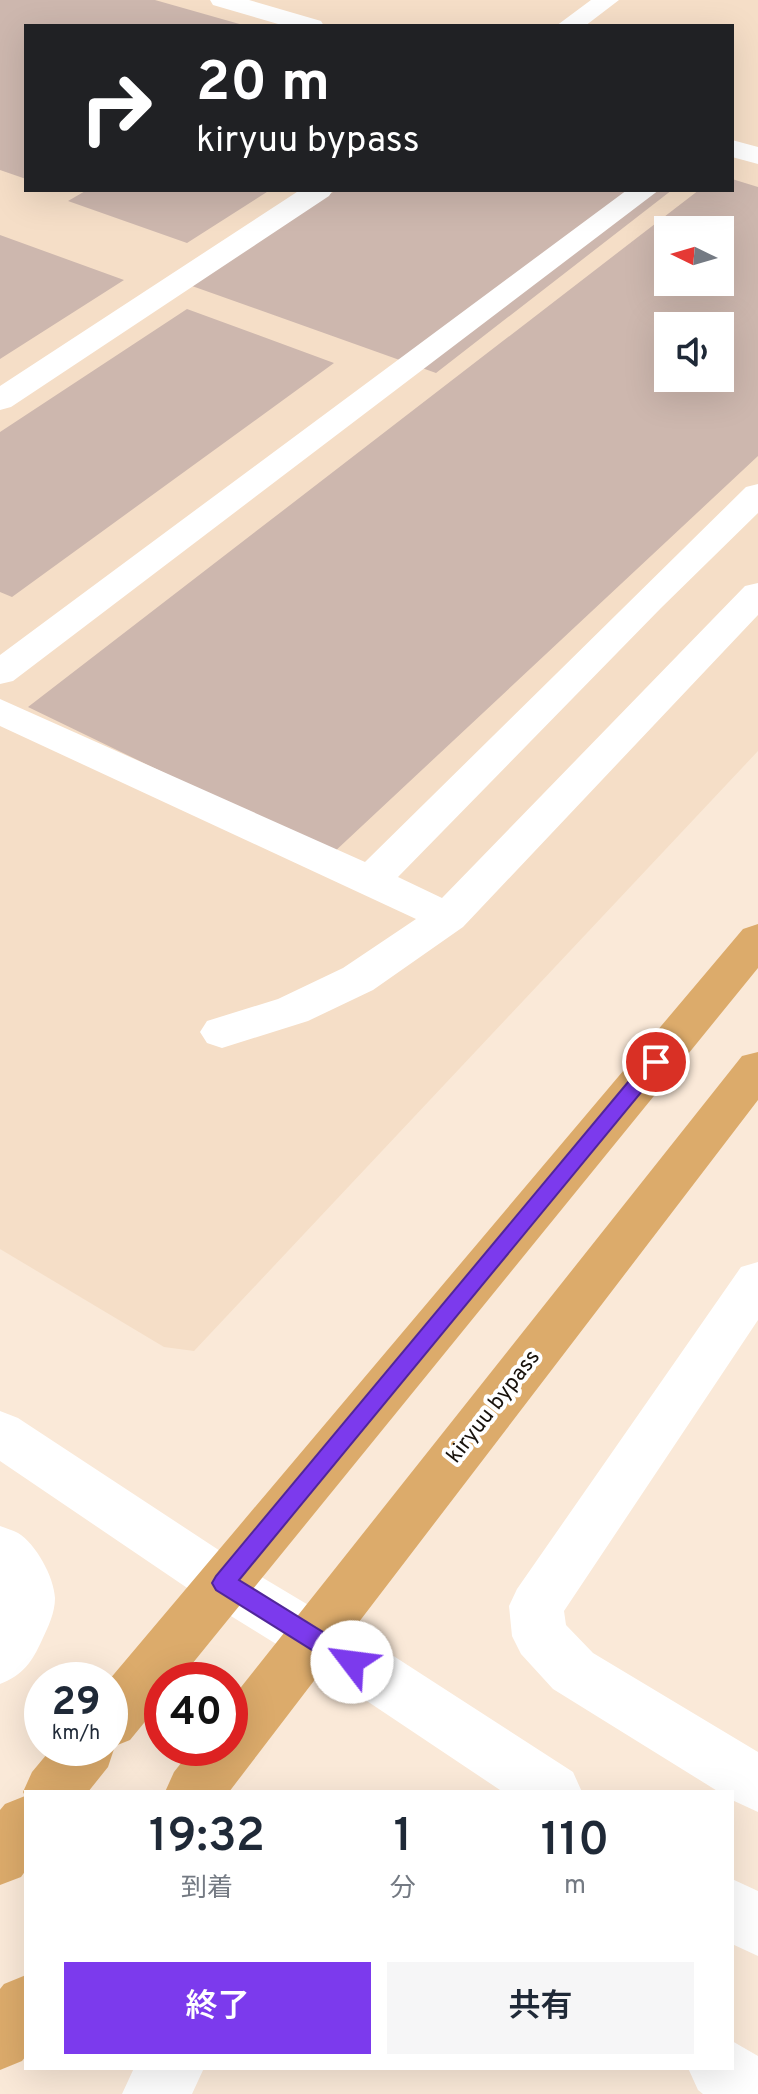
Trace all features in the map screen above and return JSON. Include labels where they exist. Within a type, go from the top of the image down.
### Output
[{"type":"highway","points":[[128,1699],[758,939]]},
{"type":"highway","name":"kiryuu bypass","points":[[248,1723],[758,1068]]},
{"type":"highway","points":[[54,1790],[73,1766]]},
{"type":"highway","name":"kiryuu bypass","points":[[196,1790],[214,1766]]},
{"type":"highway","points":[[0,1856],[24,1826]]},
{"type":"highway","points":[[0,2039],[24,2009]]},
{"type":"street","points":[[222,0],[305,24]]},
{"type":"street","points":[[571,24],[607,0]]},
{"type":"street","points":[[734,149],[758,156]]},
{"type":"street","points":[[0,400],[316,192]]},
{"type":"street","points":[[0,673],[642,192]]},
{"type":"street","points":[[370,881],[648,600],[758,494]]},
{"type":"street","points":[[222,1032],[293,1010],[358,979],[448,917],[758,594]]},
{"type":"street","points":[[0,711],[448,917]]},
{"type":"street","points":[[758,1281],[536,1606],[540,1636],[573,1671],[758,1784]]},
{"type":"street","points":[[0,1433],[224,1583],[372,1673],[550,1790]]},
{"type":"street","points":[[0,1550],[26,1587],[27,1609],[13,1644],[0,1658]]},
{"type":"street","points":[[734,1910],[758,1926]]},
{"type":"street","points":[[154,2094],[171,2070]]},
{"type":"street","points":[[723,2070],[758,2094]]},
{"type":"shaded area","points":[[0,0],[758,0],[758,751],[194,1351],[164,1347],[0,1249]]},
{"type":"building","points":[[0,0],[155,0],[239,24],[24,24],[24,178],[0,170]]},
{"type":"building","points":[[734,180],[758,187],[758,456],[332,854],[28,707],[654,225],[654,296],[734,296],[734,216],[665,216],[696,192],[734,192]]},
{"type":"building","points":[[84,192],[267,192],[187,243],[68,201]]},
{"type":"building","points":[[333,192],[669,192],[436,373],[192,286]]},
{"type":"building","points":[[0,235],[124,280],[0,359]]},
{"type":"building","points":[[187,309],[334,363],[12,597],[0,592],[0,432]]},
{"type":"route","points":[[352,1662],[224,1583],[656,1062]]}]
